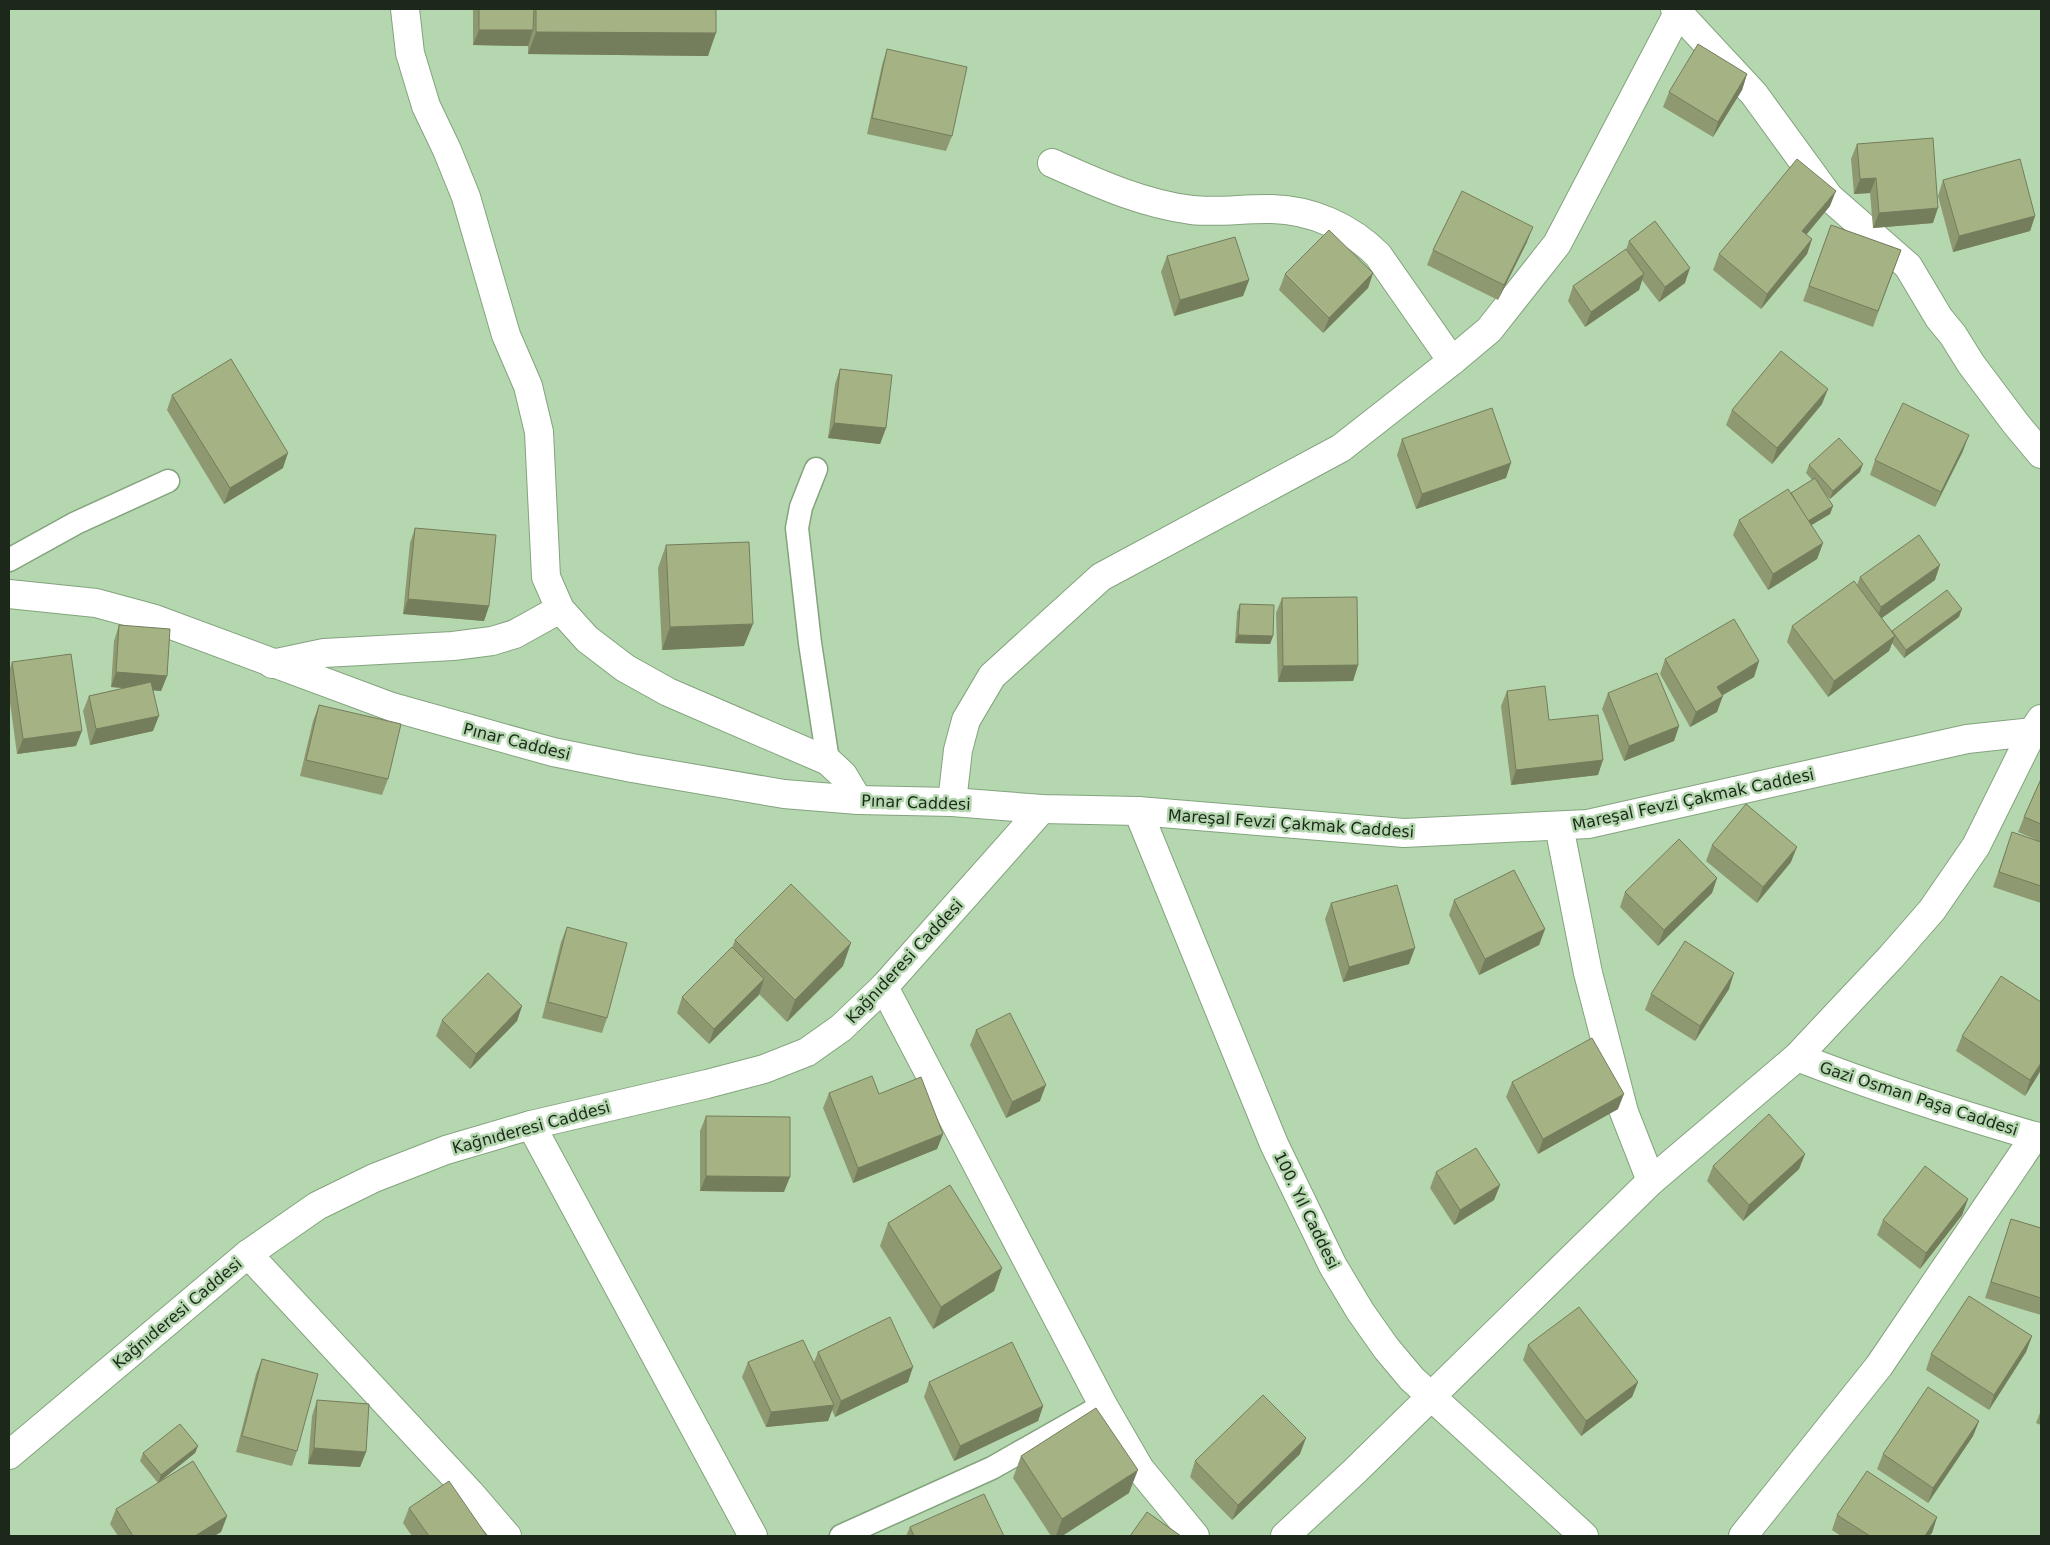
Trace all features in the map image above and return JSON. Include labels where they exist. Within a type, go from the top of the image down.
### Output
[{"type":"street","points":[[405,9],[410,53],[426,106],[447,150],[466,197],[495,302],[506,335],[528,386],[539,432],[546,577],[560,609],[588,639],[626,668],[659,688],[828,761],[843,775],[858,800]]},
{"type":"street","points":[[952,802],[958,750],[966,720],[992,676],[1101,577],[1341,448],[1489,330],[1557,244],[1676,11],[1754,94],[1829,197],[1908,266],[1939,318],[1953,335],[1971,364],[2041,454]]},
{"type":"street","points":[[1052,163],[1111,189],[1154,203],[1193,210],[1236,211],[1272,209],[1306,213],[1335,224],[1364,241],[1378,255],[1452,361]]},
{"type":"street","name":"Pınar Caddesi","points":[[9,594],[96,603],[154,619],[392,707],[554,752],[632,768],[784,794],[858,800],[952,802],[1042,809]]},
{"type":"street","points":[[272,664],[324,653],[453,646],[492,641],[515,634],[560,609]]},
{"type":"street","points":[[1285,1536],[1650,1181],[1797,1057],[1891,958],[1932,910],[1976,846],[2039,727]]},
{"type":"street","name":"Mareşal Fevzi Çakmak Caddesi","points":[[1042,809],[1138,810],[1404,833],[1588,824],[1967,739],[2039,727]]},
{"type":"street","name":"Kağnıderesi Caddesi","points":[[9,1455],[248,1254],[317,1206],[374,1178],[446,1150],[531,1124],[707,1084],[764,1069],[807,1052],[841,1028],[884,987],[1042,809]]},
{"type":"street","name":"100. Yıl Caddesi","points":[[1138,810],[1274,1144],[1333,1266],[1360,1310],[1386,1348],[1412,1379],[1584,1536]]},
{"type":"street","points":[[1559,826],[1588,973],[1624,1112],[1650,1181]]},
{"type":"street","points":[[884,987],[1103,1405],[1140,1470],[1195,1536]]},
{"type":"street","name":"Gazi Osman Paşa Caddesi","points":[[1797,1057],[1866,1084],[1941,1109],[2038,1137]]},
{"type":"street","points":[[531,1124],[754,1536]]},
{"type":"street","points":[[1744,1536],[1879,1366],[2038,1137]]},
{"type":"street","points":[[248,1254],[470,1493],[507,1536]]},
{"type":"lane","points":[[816,468],[801,507],[796,528],[810,643],[828,761]]},
{"type":"lane","points":[[9,560],[76,523],[168,481]]},
{"type":"lane","points":[[842,1536],[992,1468],[1103,1405]]},
{"type":"building","points":[[479,9],[534,9],[533,30],[479,30]]},
{"type":"building","points":[[536,9],[716,9],[716,33],[536,32]]},
{"type":"building","points":[[1698,44],[1747,74],[1718,122],[1669,92]]},
{"type":"building","points":[[887,49],[967,67],[952,136],[872,118]]},
{"type":"building","points":[[1933,138],[1938,208],[1879,213],[1876,178],[1860,179],[1857,144]]},
{"type":"building","points":[[1797,159],[1836,191],[1802,231],[1812,239],[1767,294],[1719,254]]},
{"type":"building","points":[[2020,159],[2035,216],[1959,236],[1943,180]]},
{"type":"building","points":[[1462,191],[1533,227],[1504,285],[1433,250]]},
{"type":"building","points":[[1655,221],[1690,268],[1665,287],[1629,241]]},
{"type":"building","points":[[1831,225],[1901,250],[1878,311],[1809,286]]},
{"type":"building","points":[[1329,230],[1373,273],[1329,318],[1285,274]]},
{"type":"building","points":[[1235,237],[1249,280],[1180,300],[1167,256]]},
{"type":"building","points":[[1626,249],[1644,274],[1591,312],[1573,286]]},
{"type":"building","points":[[1781,351],[1828,389],[1777,448],[1732,410]]},
{"type":"building","points":[[231,359],[288,453],[230,488],[172,395]]},
{"type":"building","points":[[840,369],[892,375],[886,428],[834,423]]},
{"type":"building","points":[[1903,403],[1969,435],[1941,492],[1875,460]]},
{"type":"building","points":[[1492,408],[1511,463],[1422,494],[1402,439]]},
{"type":"building","points":[[1839,438],[1863,464],[1833,491],[1809,465]]},
{"type":"building","points":[[1815,478],[1833,506],[1808,521],[1791,493]]},
{"type":"building","points":[[1788,489],[1823,543],[1773,574],[1739,520]]},
{"type":"building","points":[[415,528],[496,535],[489,606],[408,599]]},
{"type":"building","points":[[1919,535],[1940,565],[1881,607],[1860,577]]},
{"type":"building","points":[[749,542],[753,624],[670,627],[666,545]]},
{"type":"building","points":[[1854,581],[1895,636],[1834,681],[1792,626]]},
{"type":"building","points":[[1947,590],[1962,609],[1906,650],[1892,631]]},
{"type":"building","points":[[1357,597],[1358,665],[1283,666],[1282,598]]},
{"type":"building","points":[[1240,604],[1274,605],[1273,636],[1238,635]]},
{"type":"building","points":[[1734,619],[1759,661],[1717,687],[1723,696],[1696,712],[1665,659]]},
{"type":"building","points":[[119,625],[170,629],[167,676],[116,672]]},
{"type":"building","points":[[71,654],[82,731],[23,739],[12,662]]},
{"type":"building","points":[[1657,673],[1679,726],[1629,746],[1608,693]]},
{"type":"building","points":[[151,682],[159,716],[96,729],[89,696]]},
{"type":"building","points":[[1545,686],[1549,720],[1598,715],[1603,760],[1516,770],[1507,691]]},
{"type":"building","points":[[319,705],[401,724],[388,779],[306,760]]},
{"type":"building","points":[[2041,779],[2041,824],[2024,817]]},
{"type":"building","points":[[1746,804],[1797,847],[1763,887],[1712,845]]},
{"type":"building","points":[[2012,832],[2041,842],[2041,886],[1999,872]]},
{"type":"building","points":[[1679,839],[1717,878],[1664,930],[1625,892]]},
{"type":"building","points":[[1514,870],[1545,929],[1485,959],[1454,900]]},
{"type":"building","points":[[791,884],[851,943],[795,1000],[735,940]]},
{"type":"building","points":[[1397,885],[1415,948],[1349,967],[1331,903]]},
{"type":"building","points":[[567,927],[627,943],[607,1018],[548,1002]]},
{"type":"building","points":[[1685,941],[1734,973],[1700,1026],[1651,994]]},
{"type":"building","points":[[732,947],[764,979],[714,1029],[682,997]]},
{"type":"building","points":[[488,973],[522,1006],[476,1054],[442,1020]]},
{"type":"building","points":[[2001,976],[2041,1002],[2041,1063],[2030,1080],[1962,1036]]},
{"type":"building","points":[[1010,1013],[1046,1085],[1012,1102],[976,1030]]},
{"type":"building","points":[[1592,1038],[1624,1094],[1543,1139],[1512,1082]]},
{"type":"building","points":[[872,1076],[879,1094],[921,1077],[943,1134],[858,1168],[829,1093]]},
{"type":"building","points":[[1769,1114],[1805,1154],[1749,1205],[1713,1166]]},
{"type":"building","points":[[706,1116],[790,1117],[790,1177],[706,1176]]},
{"type":"building","points":[[1476,1148],[1500,1185],[1460,1210],[1436,1172]]},
{"type":"building","points":[[1925,1166],[1968,1199],[1926,1253],[1883,1220]]},
{"type":"building","points":[[950,1185],[1002,1268],[941,1307],[888,1223]]},
{"type":"building","points":[[2011,1219],[2041,1228],[2041,1298],[1991,1282]]},
{"type":"building","points":[[1969,1296],[2032,1336],[1994,1395],[1931,1354]]},
{"type":"building","points":[[1579,1307],[1638,1382],[1586,1421],[1528,1345]]},
{"type":"building","points":[[890,1317],[913,1367],[841,1401],[818,1352]]},
{"type":"building","points":[[803,1340],[834,1405],[771,1412],[748,1362]]},
{"type":"building","points":[[1012,1342],[1043,1406],[960,1446],[929,1382]]},
{"type":"building","points":[[262,1359],[318,1374],[297,1451],[242,1436]]},
{"type":"building","points":[[1928,1387],[1979,1421],[1933,1488],[1883,1454]]},
{"type":"building","points":[[1263,1395],[1306,1438],[1238,1505],[1195,1461]]},
{"type":"building","points":[[317,1400],[369,1404],[366,1452],[314,1448]]},
{"type":"building","points":[[1096,1408],[1138,1470],[1062,1519],[1021,1456]]},
{"type":"building","points":[[180,1424],[198,1446],[161,1475],[143,1453]]},
{"type":"building","points":[[193,1461],[227,1516],[195,1536],[133,1536],[116,1509]]},
{"type":"building","points":[[1867,1471],[1937,1517],[1925,1536],[1870,1536],[1837,1515]]},
{"type":"building","points":[[449,1481],[487,1536],[429,1536],[409,1508]]},
{"type":"building","points":[[984,1494],[1004,1536],[914,1536],[910,1527]]},
{"type":"building","points":[[1147,1512],[1181,1536],[1130,1536]]}]
